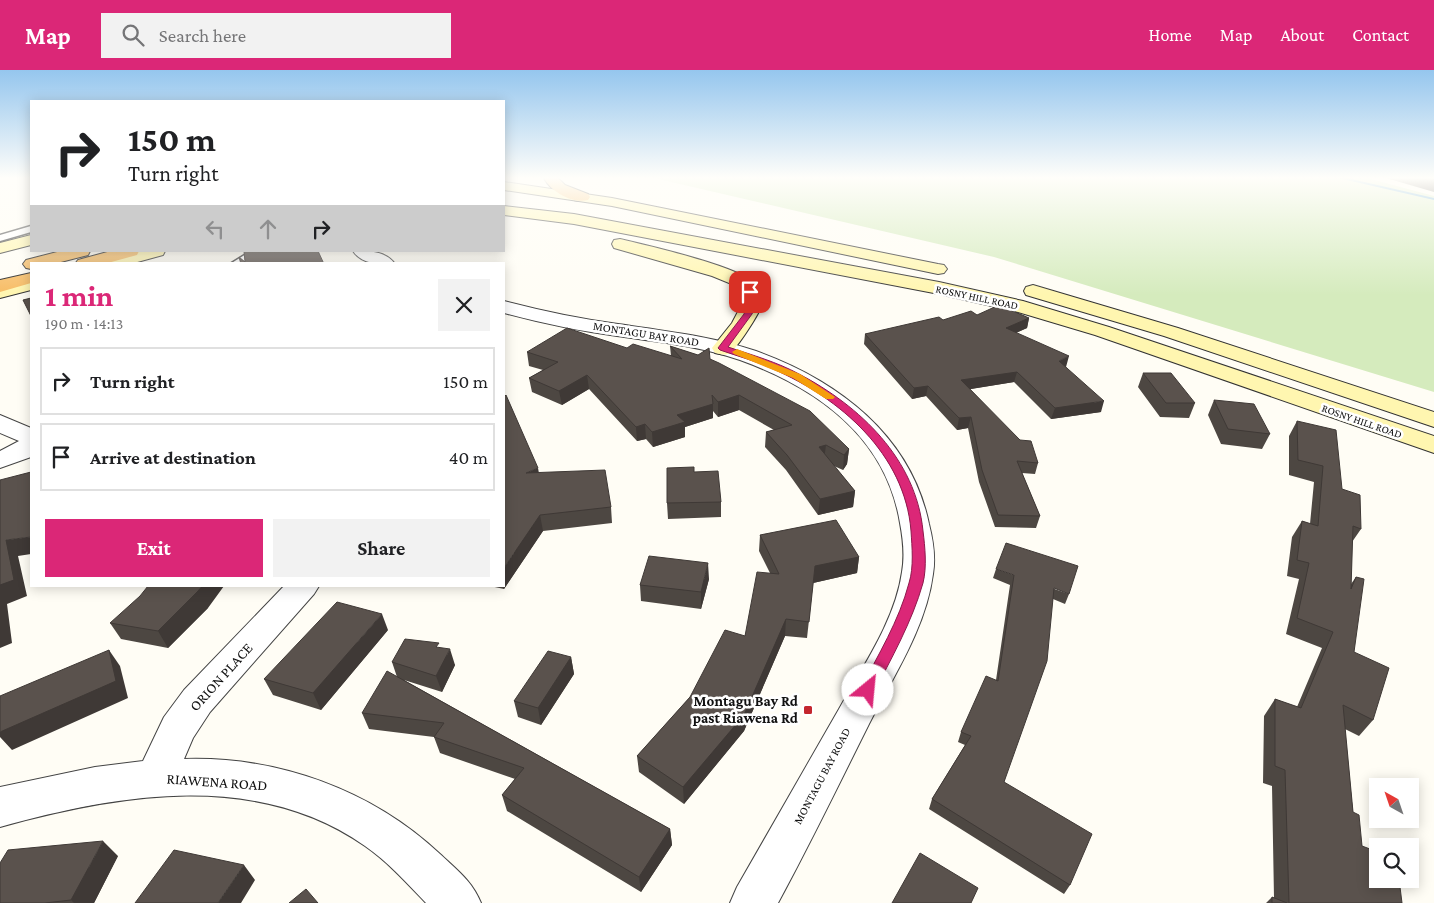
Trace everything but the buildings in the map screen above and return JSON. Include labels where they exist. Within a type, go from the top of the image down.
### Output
[{"type":"highway","points":[[40,262],[78,252]]},
{"type":"highway","points":[[91,262],[127,252]]},
{"type":"highway","points":[[0,272],[30,264]]},
{"type":"highway","points":[[0,286],[30,278]]},
{"type":"main road","points":[[505,217],[568,228],[718,272],[740,281],[750,292],[752,304],[741,325],[723,348]]},
{"type":"main road","name":"ROSNY HILL ROAD","points":[[557,217],[940,288],[1023,307],[1102,331],[1434,445]]},
{"type":"main road","name":"ROSNY HILL ROAD","points":[[679,217],[1014,286],[1184,336],[1434,420]]},
{"type":"main road","points":[[0,248],[30,240]]},
{"type":"main road","points":[[117,262],[153,252]]},
{"type":"main road","points":[[0,292],[30,284]]},
{"type":"main road","points":[[1184,336],[1252,365],[1434,433]]},
{"type":"street","points":[[363,252],[382,262]]},
{"type":"street","name":"MONTAGU BAY ROAD","points":[[505,307],[579,324],[684,339],[723,348],[775,366],[829,396],[862,422],[881,443],[898,467],[908,489],[916,520],[919,551],[917,582],[905,616],[885,658],[753,903]]},
{"type":"street","points":[[0,422],[30,437]]},
{"type":"street","points":[[0,460],[21,452],[30,445]]},
{"type":"street","name":"ORION PLACE","points":[[155,778],[178,729],[197,701],[302,587]]},
{"type":"street","name":"RIAWENA ROAD","points":[[0,807],[97,784],[155,778],[208,778],[257,782],[300,792],[340,808],[380,832],[403,850],[458,903]]},
{"type":"lane","points":[[0,238],[30,229]]},
{"type":"lane","points":[[239,262],[256,252]]},
{"type":"green space","points":[[821,217],[1434,217],[1434,392],[994,257]]},
{"type":"slow traffic","points":[[737,352],[796,376],[830,397]]},
{"type":"place","name":"Montagu Bay Rd past Riawena Rd","points":[[808,710]]},
{"type":"route","points":[[750,292],[752,304],[748,314],[723,348],[747,355],[796,376],[845,407],[881,443],[898,467],[908,489],[916,520],[919,551],[917,582],[905,616],[868,690]]}]
